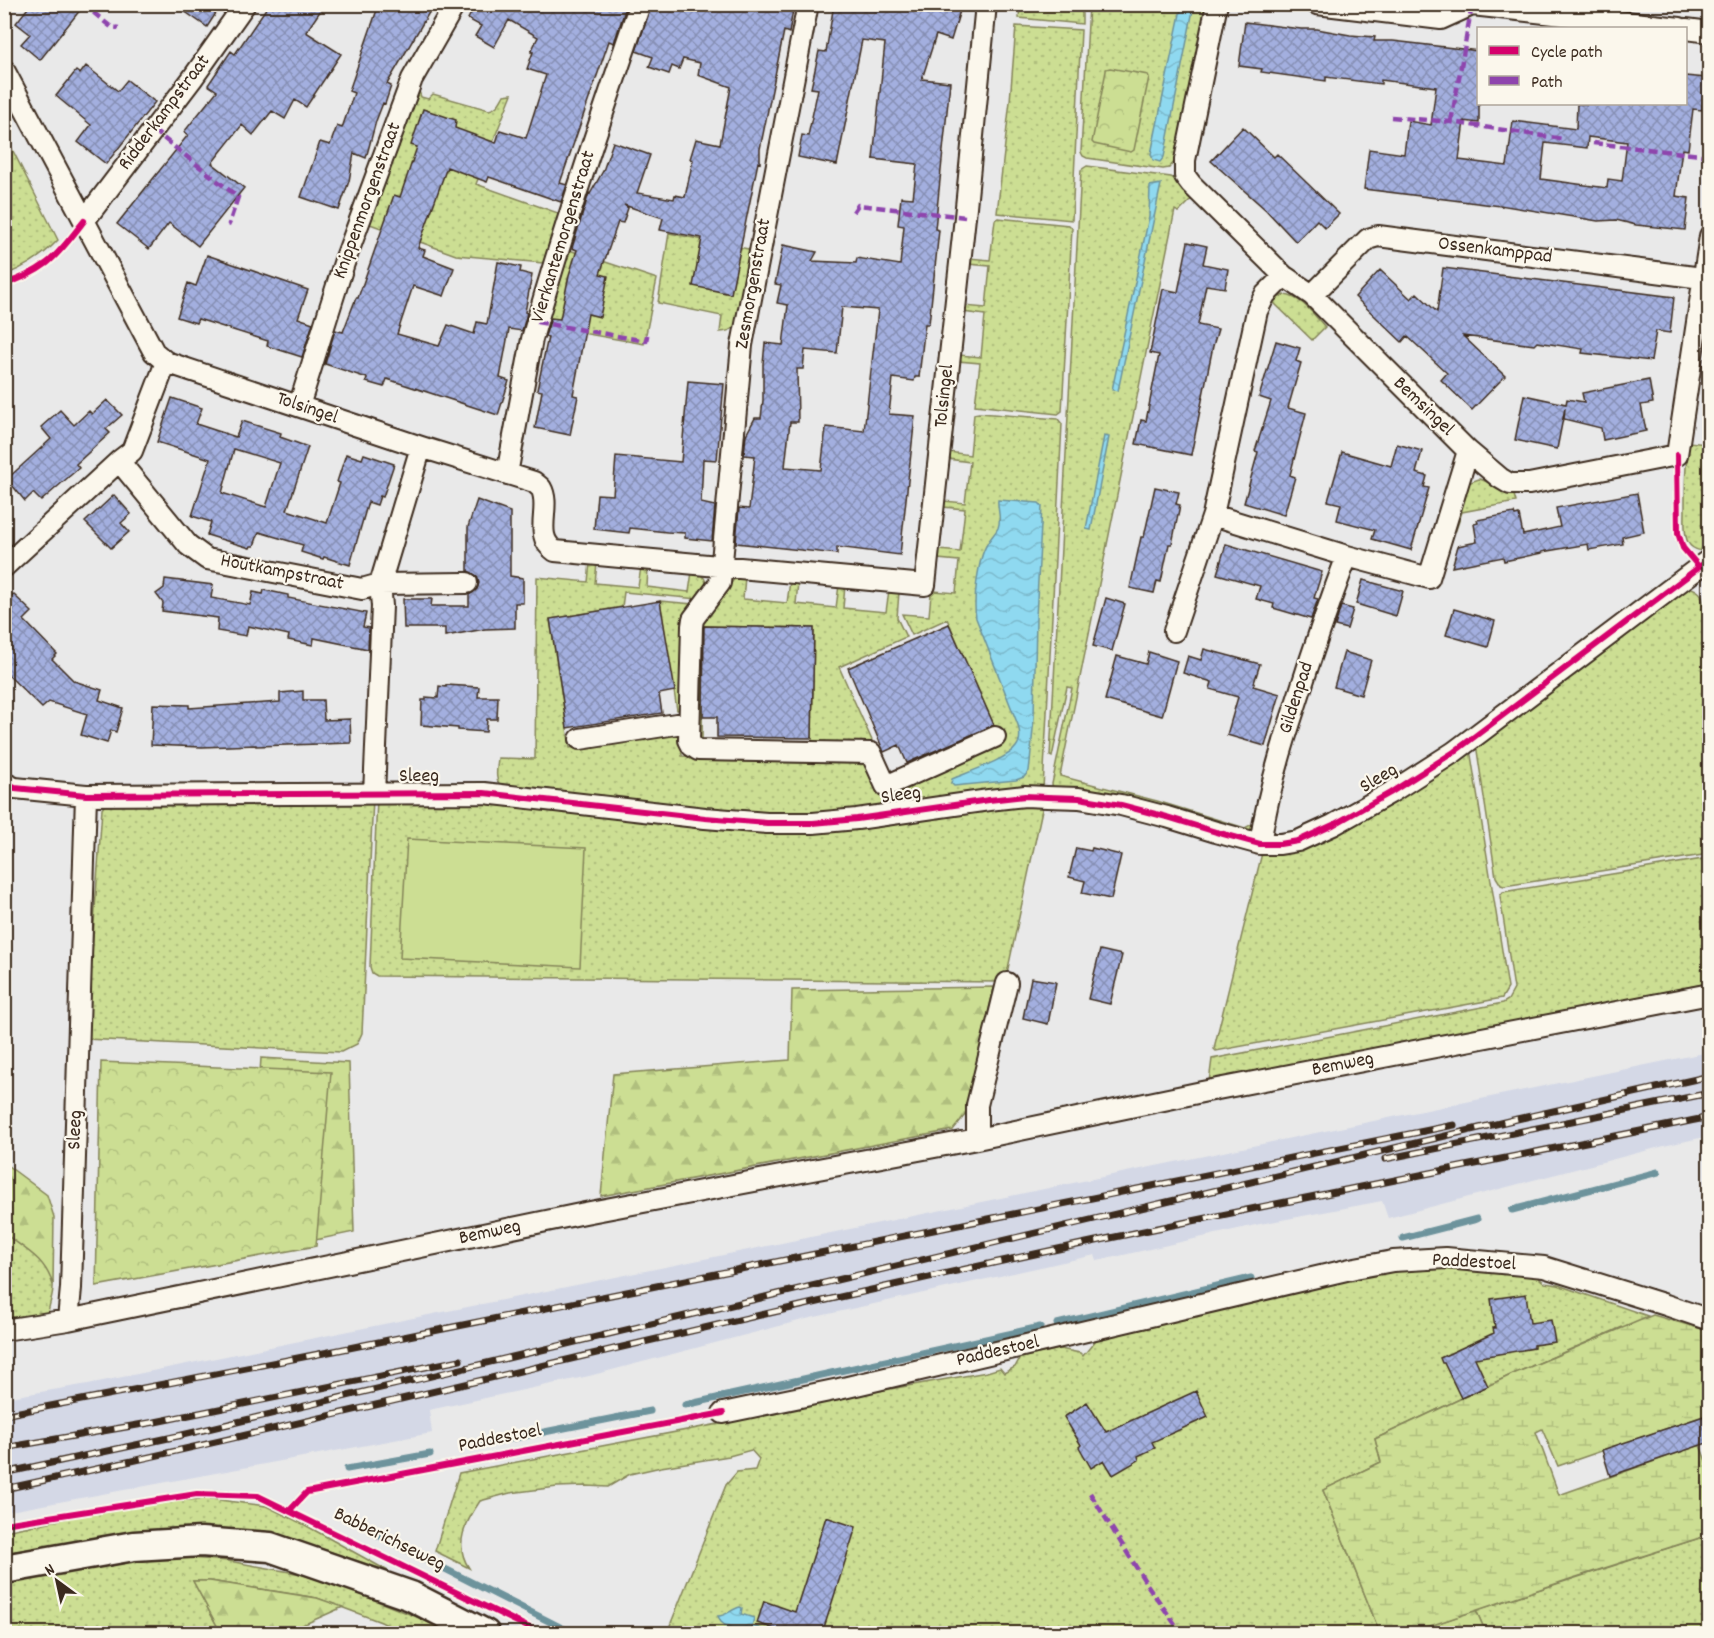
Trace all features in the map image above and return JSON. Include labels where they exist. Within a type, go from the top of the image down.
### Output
[{"type":"street","name":"Ridderkampstraat","points":[[84,221],[192,79],[245,4]]},
{"type":"street","name":"Knippenmorgenstraat","points":[[299,406],[344,263],[412,79],[455,4]]},
{"type":"street","name":"Vierkantemorgenstraat","points":[[507,474],[532,339],[558,251],[640,4]]},
{"type":"street","name":"Zesmorgenstraat","points":[[723,566],[742,345],[807,4]]},
{"type":"street","name":"Tolsingel","points":[[166,362],[534,482],[541,488],[543,497],[544,539],[555,551],[925,585],[986,4]]},
{"type":"street","name":"Bemsingel","points":[[1217,4],[1185,160],[1185,176],[1284,276],[1311,295],[1468,451],[1510,484],[1529,484],[1677,454],[1703,320],[1702,278],[1710,236]]},
{"type":"street","points":[[1317,4],[1441,19],[1472,5],[1671,27]]},
{"type":"street","points":[[1687,29],[1710,32]]},
{"type":"street","points":[[4,70],[154,351],[166,362],[132,451],[4,567]]},
{"type":"street","name":"Ossenkamppad","points":[[1311,295],[1368,239],[1378,236],[1702,278]]},
{"type":"street","points":[[1174,631],[1213,515],[1257,311],[1265,295],[1284,276]]},
{"type":"street","points":[[374,794],[382,601],[380,584],[421,447]]},
{"type":"street","points":[[1213,515],[1347,556],[1429,578],[1468,451]]},
{"type":"street","name":"Houtkampstraat","points":[[119,461],[188,545],[207,559],[362,589],[380,584],[467,582]]},
{"type":"street","name":"Gildenpad","points":[[1260,844],[1265,810],[1281,751],[1318,632],[1347,556]]},
{"type":"street","points":[[723,566],[717,589],[693,619],[692,626],[689,740],[698,750],[871,753],[886,786],[995,737]]},
{"type":"street","name":"Sleeg","points":[[4,783],[15,788],[86,795],[484,793],[767,823],[813,823],[857,819],[1025,796],[1079,798],[1167,817],[1260,844],[1280,844],[1314,835],[1390,793],[1454,752],[1706,570]]},
{"type":"street","points":[[580,739],[689,722]]},
{"type":"street","name":"Sleeg","points":[[68,1320],[71,1288],[86,795]]},
{"type":"street","points":[[976,1139],[977,1105],[1007,983]]},
{"type":"street","name":"Bemweg","points":[[4,1330],[68,1320],[585,1213],[976,1139],[1202,1092],[1710,994]]},
{"type":"street","name":"Paddestoel","points":[[723,1413],[839,1389],[1393,1261],[1446,1258],[1544,1267],[1710,1320]]},
{"type":"street","name":"Babberichseweg","points":[[4,1569],[134,1546],[201,1542],[270,1547],[411,1596],[485,1634]]},
{"type":"shaded area","points":[[1709,1052],[1709,1136],[1388,1218],[1382,1201],[1260,1224],[1097,1261],[1095,1255],[806,1319],[589,1376],[429,1410],[432,1433],[5,1512],[5,1398],[88,1384],[675,1265]]},
{"type":"green space","points":[[1020,5],[1082,5],[1082,24],[1019,18]]},
{"type":"green space","points":[[1089,5],[1207,5],[1175,161],[1169,168],[1087,158],[1081,152]]},
{"type":"green space","points":[[1016,26],[1081,30],[1072,220],[997,213]]},
{"type":"green space","points":[[1106,69],[1149,77],[1134,150],[1131,152],[1092,142]]},
{"type":"green space","points":[[419,91],[421,97],[428,99],[433,94],[489,110],[497,106],[504,95],[512,94],[476,184],[558,213],[560,217],[543,263],[456,255],[370,224],[416,93]]},
{"type":"green space","points":[[5,135],[58,240],[33,261],[5,275]]},
{"type":"green space","points":[[1087,166],[1171,177],[1192,199],[1179,212],[1175,210],[1060,776],[1157,801],[1245,828],[1256,822],[1256,827],[1250,831],[1053,788],[1052,784],[1072,688],[1067,687],[1052,757],[1050,756],[1081,170]]},
{"type":"green space","points":[[998,218],[1069,225],[1072,228],[1062,411],[1058,414],[975,405],[980,363],[958,361],[959,355],[981,357],[985,315],[963,312],[964,306],[986,308],[990,266],[968,264],[969,258],[990,260],[995,220]]},
{"type":"green space","points":[[669,233],[748,249],[750,252],[737,325],[733,328],[720,332],[722,316],[658,303]]},
{"type":"green space","points":[[566,249],[657,279],[644,344],[582,333],[581,337],[546,330],[551,291]]},
{"type":"green space","points":[[1284,295],[1302,302],[1325,327],[1312,340],[1271,300]]},
{"type":"green space","points":[[974,414],[1058,419],[1062,424],[1043,789],[903,803],[900,798],[890,802],[887,795],[1002,743],[947,619],[912,635],[902,614],[929,616],[931,594],[934,591],[956,593],[959,561],[938,559],[939,550],[960,552],[965,509],[943,507],[944,501],[965,503],[970,462],[948,459],[949,452],[970,455]]},
{"type":"green space","points":[[1709,425],[1709,549],[1703,551],[1691,546],[1686,537],[1685,477],[1689,442],[1706,444]]},
{"type":"green space","points":[[1479,479],[1514,495],[1516,502],[1462,512],[1456,530],[1451,521],[1465,484]]},
{"type":"green space","points":[[590,562],[597,563],[595,583],[638,587],[641,567],[648,568],[647,587],[689,592],[692,572],[705,579],[706,586],[698,599],[624,592],[622,607],[550,619],[570,748],[675,732],[681,736],[682,756],[862,760],[868,765],[887,807],[833,814],[757,815],[502,787],[497,778],[498,758],[535,759],[537,577],[588,582]]},
{"type":"green space","points":[[736,577],[745,577],[743,599],[787,603],[790,581],[798,582],[796,604],[836,608],[839,585],[845,586],[843,608],[886,612],[889,590],[899,592],[897,618],[906,637],[839,667],[874,745],[812,743],[814,628],[703,626],[702,741],[698,737],[700,624]]},
{"type":"green space","points":[[1686,587],[1696,590],[1702,596],[1710,653],[1709,854],[1501,885],[1496,877],[1476,744]]},
{"type":"green space","points":[[660,601],[693,604],[682,710],[677,710]]},
{"type":"green space","points":[[1470,749],[1508,988],[1502,998],[1216,1051],[1215,1044],[1262,853]]},
{"type":"green space","points":[[373,798],[362,1033],[357,1044],[341,1052],[86,1039],[104,806],[110,803]]},
{"type":"green space","points":[[377,798],[449,799],[690,824],[1043,805],[1006,978],[1002,982],[377,976],[372,973],[370,967]]},
{"type":"green space","points":[[407,839],[586,848],[580,967],[400,958]]},
{"type":"green space","points":[[1709,858],[1709,983],[1209,1082],[1212,1059],[1503,1003],[1508,1000],[1514,989],[1500,896],[1503,892]]},
{"type":"green space","points":[[994,987],[965,1115],[953,1130],[601,1196],[613,1074],[790,1060],[792,990]]},
{"type":"green space","points":[[261,1058],[349,1063],[354,1232],[195,1265],[258,1101]]},
{"type":"green space","points":[[101,1062],[331,1072],[316,1246],[96,1286]]},
{"type":"green space","points":[[4,1163],[47,1195],[54,1217],[53,1285],[40,1261],[5,1234]]},
{"type":"green space","points":[[5,1234],[34,1255],[47,1268],[53,1284],[48,1313],[5,1321]]},
{"type":"green space","points":[[1427,1268],[1491,1268],[1535,1275],[1545,1283],[1558,1285],[1648,1316],[1513,1374],[1375,1439],[1381,1462],[1323,1490],[1380,1633],[667,1633],[726,1485],[737,1472],[755,1470],[759,1459],[751,1450],[630,1474],[608,1487],[557,1487],[510,1493],[480,1501],[463,1533],[462,1550],[469,1568],[435,1551],[459,1473],[1000,1368],[1004,1373],[1015,1367],[1020,1358],[1060,1349],[1080,1353],[1083,1356],[1096,1340],[1265,1299],[1340,1278]]},
{"type":"green space","points":[[1653,1315],[1709,1331],[1709,1414],[1558,1466],[1542,1429],[1536,1432],[1559,1495],[1700,1445],[1709,1469],[1709,1535],[1409,1633],[1380,1633],[1323,1490],[1381,1462],[1375,1439],[1513,1374]]},
{"type":"green space","points":[[211,1499],[266,1506],[388,1571],[325,1550],[274,1537],[130,1533],[5,1553],[5,1531],[133,1506]]},
{"type":"green space","points":[[1709,1535],[1709,1633],[1486,1633],[1476,1610]]},
{"type":"green space","points":[[176,1557],[229,1561],[301,1574],[352,1591],[450,1633],[403,1633],[381,1622],[317,1598],[210,1581],[193,1581],[221,1633],[5,1634],[5,1579],[98,1562]]},
{"type":"green space","points":[[193,1581],[210,1581],[317,1598],[343,1607],[285,1633],[221,1633]]},
{"type":"green space","points":[[1476,1610],[1486,1633],[1409,1633]]},
{"type":"water","points":[[1182,4],[1194,5],[1164,157],[1160,162],[1153,160],[1151,154]]},
{"type":"water","points":[[1161,184],[1118,391],[1112,390],[1149,217],[1150,186]]},
{"type":"water","points":[[1104,436],[1109,437],[1091,530],[1086,529]]},
{"type":"water","points":[[998,500],[1039,503],[1042,506],[1034,718],[1029,771],[1024,777],[1016,780],[954,786],[951,783],[952,779],[1012,752],[1018,745],[1020,733],[975,611],[981,560],[999,524]]},
{"type":"water","points":[[742,1608],[741,1614],[754,1618],[752,1626],[762,1629],[760,1633],[735,1633],[721,1622],[718,1616]]},
{"type":"building","points":[[31,4],[85,4],[40,60],[21,44],[30,34],[16,23]]},
{"type":"building","points":[[174,4],[222,4],[207,27]]},
{"type":"building","points":[[269,4],[325,4],[306,32],[341,54],[306,107],[295,100],[285,119],[272,111],[253,135],[242,125],[212,163],[244,188],[198,246],[169,223],[149,249],[117,224],[188,135],[184,132],[217,91],[208,85],[231,51],[235,54]]},
{"type":"building","points":[[379,4],[434,4],[387,84],[391,86],[376,121],[366,158],[354,153],[349,181],[339,210],[301,197],[320,142],[330,145],[337,126],[342,128],[354,93],[349,91]]},
{"type":"building","points":[[476,4],[627,4],[614,43],[609,41],[560,183],[567,185],[561,202],[489,177],[487,182],[447,167],[418,248],[425,250],[423,256],[454,268],[444,296],[413,286],[397,334],[439,346],[448,325],[474,334],[477,322],[487,324],[498,262],[521,267],[520,272],[532,275],[522,331],[509,329],[500,378],[509,381],[498,415],[387,379],[384,387],[366,382],[367,378],[325,364],[335,330],[343,332],[356,298],[358,298],[394,195],[400,197],[417,147],[411,145],[423,109],[456,120],[455,128],[496,143],[500,130],[526,138],[546,75],[527,69],[538,37],[509,20],[494,47],[475,36],[481,26],[468,19]]},
{"type":"building","points":[[652,4],[794,4],[789,33],[784,31],[760,149],[760,163],[758,162],[731,294],[693,286],[702,238],[660,230],[663,218],[624,205],[628,208],[623,223],[618,222],[600,274],[608,276],[600,317],[588,314],[573,395],[578,396],[570,435],[535,428],[542,391],[537,390],[548,337],[545,336],[551,318],[560,319],[577,250],[572,248],[589,193],[603,171],[613,142],[650,155],[637,193],[674,199],[675,195],[685,197],[693,160],[690,159],[696,139],[720,144],[731,87],[698,75],[700,63],[683,59],[679,69],[672,66],[669,74],[649,67],[653,57],[636,51]]},
{"type":"building","points":[[834,4],[962,4],[951,40],[936,35],[922,79],[950,82],[935,229],[939,230],[929,324],[925,324],[919,377],[915,377],[914,381],[893,378],[889,414],[915,416],[900,555],[837,547],[837,554],[736,543],[739,508],[749,509],[755,456],[744,455],[746,435],[755,418],[761,418],[765,343],[783,345],[788,305],[777,303],[781,285],[775,284],[783,245],[817,252],[812,261],[856,263],[857,258],[900,265],[904,226],[898,225],[901,197],[913,198],[917,164],[873,159],[885,43],[862,40],[837,165],[798,157],[802,135],[808,136],[818,89],[811,88],[819,51],[826,52]],"holes":[[[842,307],[878,310],[864,431],[826,427],[821,470],[785,467],[790,422],[798,422],[797,369],[803,369],[805,350],[837,353]]]},
{"type":"building","points":[[1245,22],[1375,37],[1374,41],[1477,51],[1479,123],[1464,121],[1459,160],[1507,166],[1513,121],[1576,129],[1577,105],[1687,105],[1687,76],[1706,78],[1702,110],[1693,109],[1688,150],[1682,149],[1676,196],[1689,198],[1685,230],[1636,225],[1616,220],[1598,221],[1500,205],[1364,189],[1369,149],[1404,154],[1408,121],[1431,125],[1436,87],[1381,80],[1381,84],[1326,77],[1326,81],[1261,72],[1262,69],[1239,66]],"holes":[[[1588,137],[1627,142],[1622,181],[1608,179],[1607,188],[1541,179],[1545,143],[1587,148]]]},
{"type":"building","points":[[86,66],[118,91],[127,80],[155,102],[106,164],[78,142],[91,125],[56,96],[76,71],[80,74]]},
{"type":"building","points":[[1243,127],[1274,157],[1277,154],[1339,214],[1325,228],[1317,220],[1296,242],[1266,210],[1211,161]]},
{"type":"building","points":[[1188,242],[1207,246],[1203,264],[1228,269],[1225,288],[1206,285],[1198,325],[1218,329],[1191,455],[1136,444],[1141,420],[1146,421],[1159,355],[1150,353],[1163,289],[1178,292]]},
{"type":"building","points":[[207,255],[308,290],[298,318],[313,323],[302,357],[267,346],[268,341],[198,319],[196,323],[177,317],[188,283],[196,286]]},
{"type":"building","points":[[1443,268],[1674,297],[1670,333],[1656,331],[1651,361],[1582,353],[1583,349],[1537,342],[1534,345],[1463,336],[1505,376],[1472,410],[1441,380],[1447,373],[1407,336],[1402,342],[1355,297],[1380,270],[1411,299],[1417,293],[1437,312]]},
{"type":"building","points":[[1276,341],[1300,348],[1296,361],[1301,363],[1288,408],[1306,413],[1290,475],[1295,477],[1284,515],[1244,503],[1258,452],[1255,451],[1271,401],[1259,397]]},
{"type":"building","points":[[1649,380],[1653,403],[1641,405],[1646,431],[1603,440],[1601,428],[1564,419],[1565,408],[1557,449],[1515,440],[1524,395],[1566,404],[1567,399],[1584,402],[1582,393]]},
{"type":"building","points":[[688,381],[724,384],[717,460],[703,459],[701,503],[715,506],[712,541],[685,538],[685,533],[630,528],[629,533],[594,529],[597,494],[613,495],[616,456],[681,462]]},
{"type":"building","points":[[172,398],[202,408],[196,424],[236,437],[242,421],[281,433],[280,437],[308,447],[287,510],[327,523],[340,483],[337,482],[346,454],[362,459],[364,454],[394,464],[383,497],[380,496],[377,505],[368,502],[350,565],[301,552],[303,545],[259,532],[254,546],[250,548],[207,535],[211,522],[192,516],[210,459],[157,442]],"holes":[[[234,449],[280,463],[266,507],[222,493]]]},
{"type":"building","points":[[107,400],[122,415],[106,429],[110,433],[76,464],[79,468],[41,501],[33,493],[25,501],[7,479],[51,439],[41,427],[60,410],[74,425],[89,411],[92,414]]},
{"type":"building","points":[[1397,444],[1422,451],[1416,473],[1427,476],[1424,487],[1429,488],[1411,550],[1372,539],[1375,530],[1337,520],[1341,504],[1328,501],[1342,452],[1391,466]]},
{"type":"building","points":[[1155,487],[1179,492],[1176,504],[1180,505],[1161,582],[1157,581],[1154,593],[1130,588]]},
{"type":"building","points":[[1637,493],[1644,532],[1622,537],[1623,544],[1589,550],[1588,544],[1504,561],[1503,557],[1452,567],[1458,546],[1477,542],[1474,524],[1478,523],[1477,520],[1514,513],[1515,516],[1519,515],[1523,535],[1560,527],[1556,508]]},
{"type":"building","points":[[114,495],[131,514],[121,523],[129,532],[111,548],[85,522]]},
{"type":"building","points":[[477,500],[510,512],[510,576],[523,578],[523,603],[515,603],[515,628],[485,629],[445,636],[445,628],[404,628],[403,599],[432,599],[431,606],[469,606],[469,595],[477,589],[479,583],[477,576],[468,571],[468,527]]},
{"type":"building","points":[[1226,544],[1322,572],[1314,598],[1318,599],[1311,619],[1273,608],[1274,604],[1256,599],[1260,586],[1217,574]]},
{"type":"building","points":[[165,579],[213,585],[211,598],[250,605],[253,592],[263,594],[264,590],[288,595],[288,598],[366,613],[363,627],[369,628],[368,649],[314,638],[313,645],[288,640],[289,635],[248,626],[246,636],[217,631],[218,618],[162,611],[163,603],[156,594],[164,588]]},
{"type":"building","points":[[1363,580],[1403,591],[1396,616],[1356,604]]},
{"type":"building","points":[[13,594],[32,612],[24,620],[57,654],[52,659],[74,681],[102,690],[99,700],[123,708],[116,732],[111,730],[107,743],[81,735],[87,714],[49,702],[42,708],[4,671],[4,600],[6,602]]},
{"type":"building","points":[[1106,598],[1125,604],[1112,651],[1093,646]]},
{"type":"building","points":[[660,601],[675,691],[659,694],[662,713],[567,728],[550,619]]},
{"type":"building","points":[[1341,606],[1353,609],[1347,629],[1335,626]]},
{"type":"building","points":[[1454,609],[1495,621],[1488,647],[1446,635]]},
{"type":"building","points":[[949,624],[994,725],[907,763],[899,745],[884,752],[848,668]]},
{"type":"building","points":[[704,626],[814,628],[812,738],[717,737],[717,717],[703,717]]},
{"type":"building","points":[[1204,649],[1260,664],[1253,686],[1280,694],[1265,746],[1227,735],[1238,697],[1210,689],[1212,682],[1183,673],[1188,656],[1201,660]]},
{"type":"building","points":[[1149,652],[1177,661],[1162,716],[1105,700],[1117,656],[1146,664]]},
{"type":"building","points":[[1344,652],[1371,660],[1361,695],[1334,687]]},
{"type":"building","points":[[446,685],[479,687],[478,697],[498,697],[497,719],[487,719],[486,732],[421,725],[422,700],[426,700],[426,697],[438,698],[439,686],[446,687]]},
{"type":"building","points":[[303,691],[303,700],[323,700],[324,720],[350,719],[351,743],[202,747],[151,745],[153,704],[189,705],[189,708],[280,702],[280,693]]},
{"type":"building","points":[[1076,848],[1091,851],[1092,848],[1121,855],[1111,899],[1082,893],[1085,881],[1069,877]]},
{"type":"building","points":[[1100,950],[1122,955],[1110,1004],[1088,999]]},
{"type":"building","points":[[1031,978],[1056,982],[1048,1024],[1023,1018]]},
{"type":"building","points":[[1526,1294],[1530,1323],[1551,1320],[1555,1342],[1475,1358],[1488,1386],[1461,1398],[1440,1358],[1494,1333],[1491,1299]]},
{"type":"building","points":[[1196,1391],[1208,1417],[1152,1442],[1155,1448],[1138,1456],[1139,1460],[1113,1475],[1104,1460],[1091,1468],[1079,1447],[1081,1445],[1064,1417],[1087,1402],[1106,1432]]},
{"type":"building","points":[[1710,1414],[1710,1442],[1610,1476],[1602,1450]]},
{"type":"building","points":[[826,1517],[856,1527],[822,1634],[777,1634],[778,1630],[757,1623],[764,1601],[795,1612]]},
{"type":"waterway","points":[[1512,1210],[1658,1172]]},
{"type":"waterway","points":[[1403,1238],[1477,1219]]},
{"type":"waterway","points":[[1057,1324],[1251,1278]]},
{"type":"waterway","points":[[685,1405],[1040,1327]]},
{"type":"waterway","points":[[479,1445],[650,1411]]},
{"type":"waterway","points":[[347,1469],[430,1454]]},
{"type":"waterway","points":[[372,1532],[574,1634]]},
{"type":"railway","points":[[4,1473],[178,1436],[1517,1119],[1710,1076]]},
{"type":"railway","points":[[1385,1159],[1710,1093]]},
{"type":"railway","points":[[4,1489],[988,1264],[1710,1117]]},
{"type":"railway","points":[[4,1415],[334,1351],[1454,1125]]},
{"type":"railway","points":[[4,1448],[155,1422],[460,1360]]},
{"type":"marked path","points":[[83,4],[111,27],[119,28]]},
{"type":"marked path","points":[[1451,122],[1472,5]]},
{"type":"marked path","points":[[1391,117],[1451,122],[1563,139]]},
{"type":"marked path","points":[[153,130],[238,197],[229,224],[231,225]]},
{"type":"marked path","points":[[1593,143],[1710,156]]},
{"type":"marked path","points":[[853,212],[858,205],[965,217]]},
{"type":"marked path","points":[[537,322],[646,341],[648,331]]},
{"type":"marked path","points":[[1090,1493],[1146,1583],[1182,1634]]},
{"type":"cycle path","points":[[4,284],[37,270],[47,263],[62,249],[84,221]]},
{"type":"cycle path","points":[[1677,455],[1678,533],[1683,548],[1699,567]]},
{"type":"cycle path","points":[[4,783],[15,788],[86,795],[484,793],[767,823],[813,823],[857,819],[1025,796],[1079,798],[1121,805],[1260,844],[1280,844],[1298,841],[1333,825],[1390,793],[1454,752],[1710,559]]},
{"type":"cycle path","points":[[290,1510],[307,1492],[723,1413]]},
{"type":"cycle path","points":[[4,1524],[197,1494],[258,1496],[542,1634]]}]
